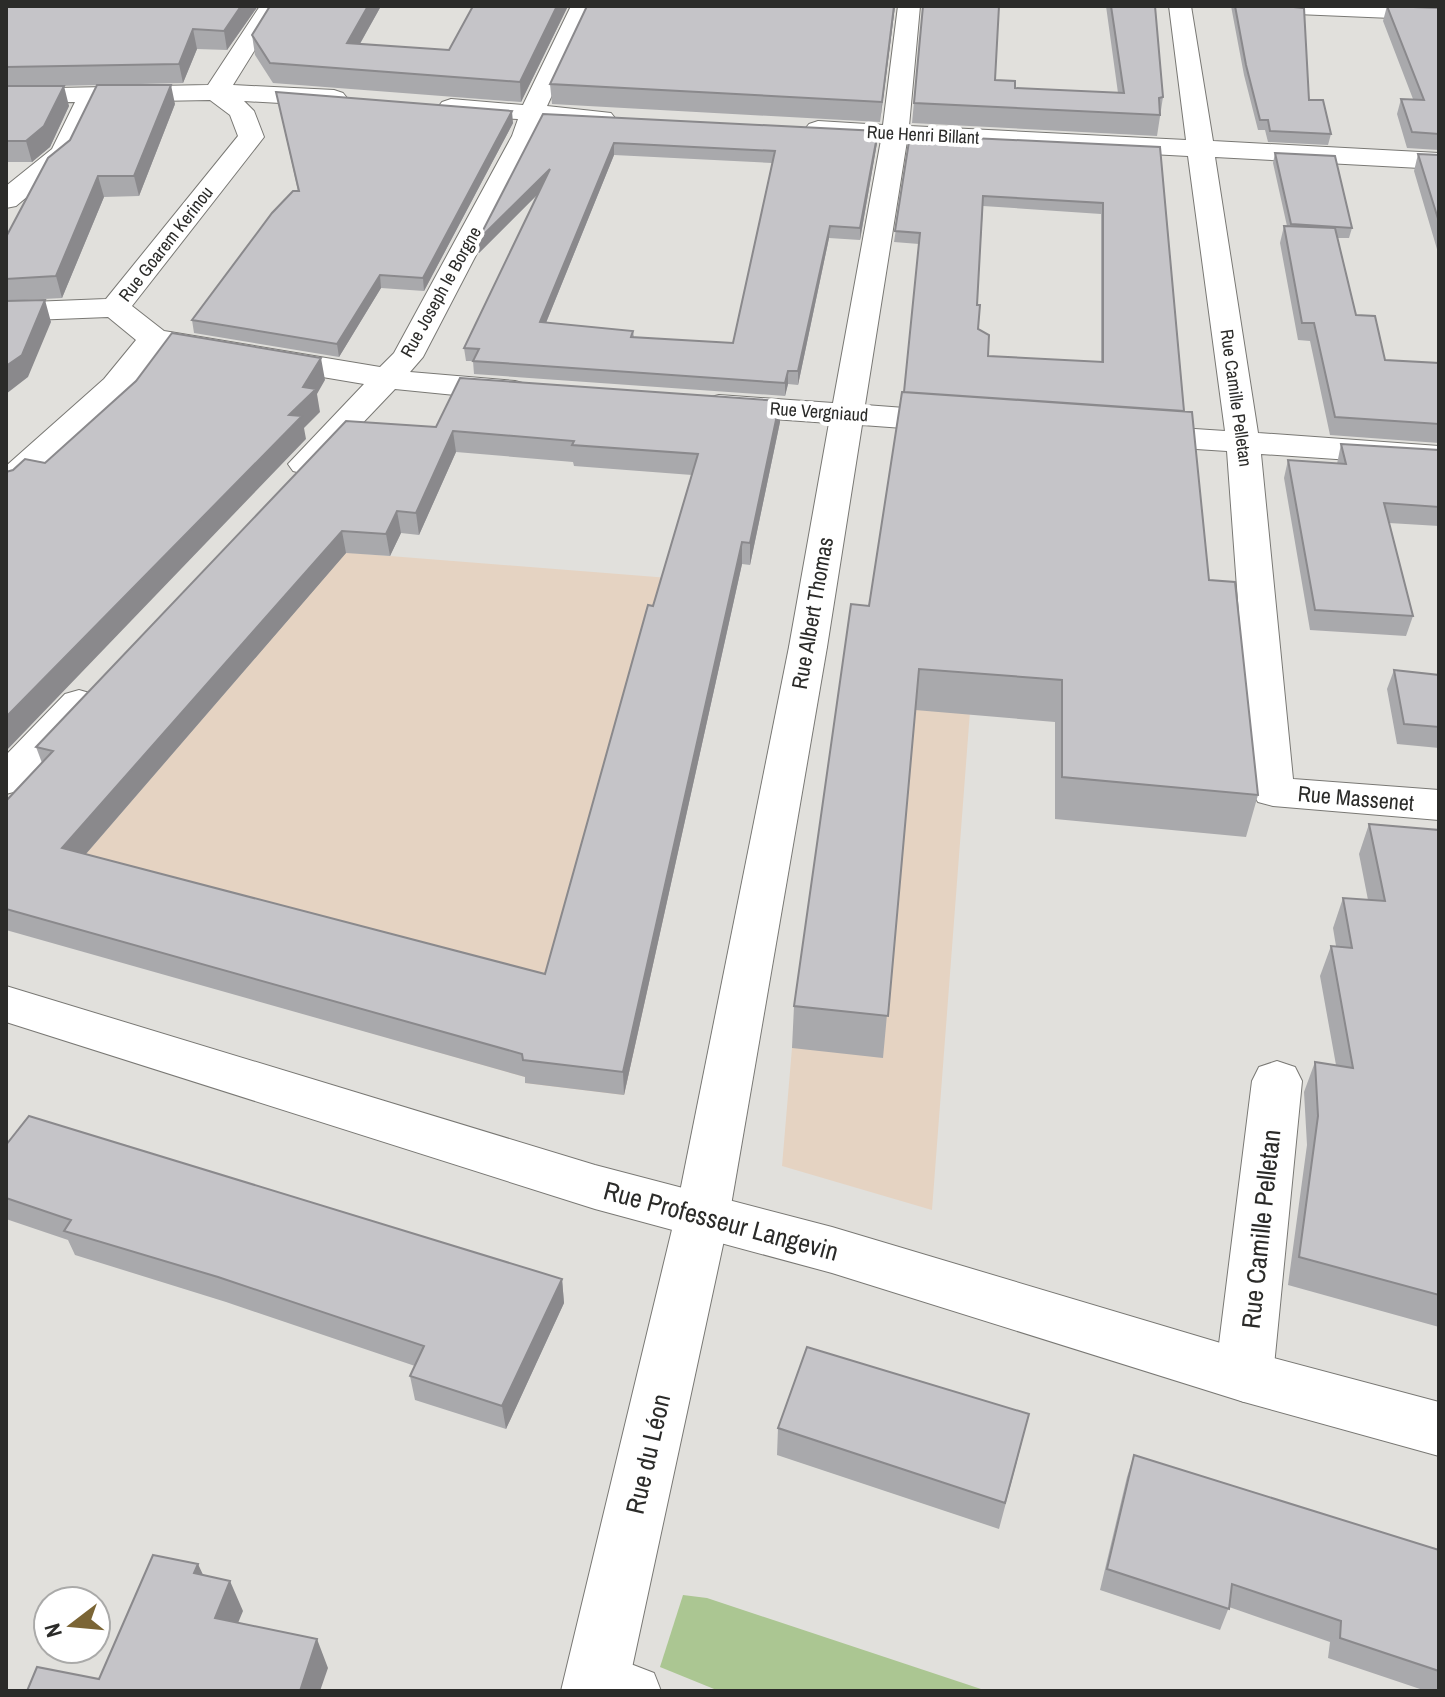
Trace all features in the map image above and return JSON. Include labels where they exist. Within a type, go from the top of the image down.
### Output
[{"type":"street","points":[[216,92],[271,6]]},
{"type":"street","name":"Rue Joseph le Borgne","points":[[289,482],[407,357],[525,136],[582,6]]},
{"type":"street","name":"Rue Albert Thomas","points":[[702,1217],[808,647],[895,134],[909,6]]},
{"type":"street","name":"Rue Camille Pelletan","points":[[1180,6],[1243,443],[1273,792]]},
{"type":"street","points":[[1273,6],[1439,13]]},
{"type":"street","points":[[6,96],[216,92],[361,100]]},
{"type":"street","name":"Rue Goarem Kerinou","points":[[154,339],[115,308],[251,137],[241,111],[216,92]]},
{"type":"street","points":[[6,200],[63,153],[91,94]]},
{"type":"street","points":[[424,105],[623,119]]},
{"type":"street","name":"Rue Henri Billant","points":[[798,128],[1439,161]]},
{"type":"street","points":[[6,312],[115,308]]},
{"type":"street","points":[[6,484],[115,386],[154,339],[423,384],[546,393]]},
{"type":"street","name":"Rue Vergniaud","points":[[686,403],[982,424]]},
{"type":"street","points":[[1109,433],[1439,456]]},
{"type":"street","points":[[6,780],[104,676]]},
{"type":"street","name":"Rue Massenet","points":[[1273,792],[1439,805]]},
{"type":"street","name":"Rue Professeur Langevin","points":[[6,1004],[595,1187],[832,1250],[1244,1376],[1439,1429]]},
{"type":"street","name":"Rue Camille Pelletan","points":[[1244,1376],[1277,1081]]},
{"type":"street","name":"Rue du Léon","points":[[609,1686],[702,1217]]},
{"type":"shaded area","points":[[314,550],[669,578],[726,634],[624,1095],[525,1083],[525,1077],[242,996],[6,833]]},
{"type":"shaded area","points":[[849,645],[974,659],[932,1210],[782,1166],[792,1048]]},
{"type":"green space","points":[[683,1595],[707,1598],[987,1691],[719,1691],[660,1667]]},
{"type":"building","points":[[6,6],[241,6],[224,31],[193,29],[179,64],[6,67]]},
{"type":"building","points":[[270,6],[368,6],[347,43],[449,50],[473,6],[557,6],[520,82],[270,63],[252,35]]},
{"type":"building","points":[[587,6],[894,6],[882,102],[550,84]]},
{"type":"building","points":[[923,6],[999,6],[995,80],[1015,81],[1015,88],[1124,93],[1111,6],[1155,6],[1163,97],[1159,98],[1160,115],[914,103]]},
{"type":"building","points":[[1235,6],[1304,8],[1309,100],[1323,100],[1331,134],[1270,131],[1268,120],[1260,120]]},
{"type":"building","points":[[1387,6],[1439,8],[1439,134],[1412,132],[1401,99],[1424,100]]},
{"type":"building","points":[[97,85],[171,85],[134,176],[98,176],[56,276],[6,279],[6,237],[48,158],[70,140]]},
{"type":"building","points":[[6,86],[64,86],[44,126],[26,141],[6,141]]},
{"type":"building","points":[[276,92],[512,111],[423,278],[380,275],[337,344],[192,320],[272,213],[293,191],[299,191]]},
{"type":"building","points":[[543,114],[878,131],[860,228],[830,226],[798,371],[788,371],[785,383],[473,361],[479,349],[464,348],[550,169],[478,240]],"holes":[[[614,143],[775,151],[733,343],[631,337],[633,331],[540,322]]]},
{"type":"building","points":[[910,135],[1160,147],[1184,411],[904,392],[920,233],[895,231]],"holes":[[[983,196],[1103,203],[1103,362],[988,356],[989,335],[978,329],[980,305],[977,305]]]},
{"type":"building","points":[[1275,153],[1335,156],[1352,228],[1291,224]]},
{"type":"building","points":[[1418,154],[1439,155],[1439,222]]},
{"type":"building","points":[[1284,226],[1335,228],[1356,315],[1375,316],[1385,360],[1439,363],[1439,424],[1335,417],[1314,323],[1302,323]]},
{"type":"building","points":[[45,300],[22,355],[6,366],[6,301]]},
{"type":"building","points":[[172,333],[321,358],[303,387],[316,389],[289,415],[302,416],[6,717],[6,472],[25,459],[45,463],[136,381]]},
{"type":"building","points":[[460,378],[780,401],[750,543],[742,542],[623,1072],[523,1060],[522,1054],[6,909],[6,801],[53,751],[36,747],[346,421],[436,427]],"holes":[[[453,431],[574,441],[572,445],[698,454],[653,606],[648,605],[545,974],[62,848],[342,531],[386,534],[397,511],[416,513]]]},
{"type":"building","points":[[902,392],[1192,412],[1209,580],[1235,582],[1258,795],[1062,777],[1062,680],[919,669],[888,1016],[794,1006],[851,604],[869,606]]},
{"type":"building","points":[[1341,444],[1439,450],[1439,507],[1384,503],[1413,616],[1315,610],[1288,460],[1346,464]]},
{"type":"building","points":[[1394,670],[1439,675],[1439,727],[1404,724]]},
{"type":"building","points":[[1369,824],[1439,830],[1439,1295],[1299,1257],[1318,1116],[1315,1062],[1353,1068],[1331,946],[1352,948],[1343,898],[1385,901]]},
{"type":"building","points":[[29,1116],[562,1279],[502,1406],[410,1376],[424,1346],[218,1277],[64,1231],[71,1220],[6,1198],[6,1145]]},
{"type":"building","points":[[807,1347],[1029,1414],[1005,1503],[778,1428]]},
{"type":"building","points":[[1134,1455],[1439,1550],[1439,1671],[1340,1638],[1341,1621],[1232,1584],[1229,1609],[1107,1569]]},
{"type":"building","points":[[153,1555],[198,1564],[194,1573],[230,1581],[215,1618],[317,1639],[300,1691],[27,1691],[37,1667],[99,1679],[105,1665],[112,1665],[112,1649]]}]
